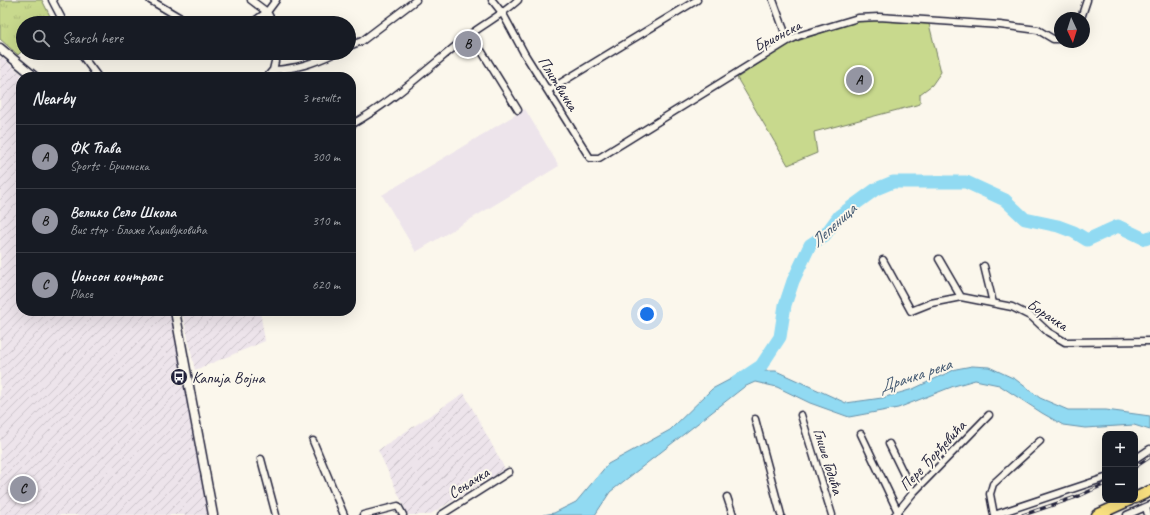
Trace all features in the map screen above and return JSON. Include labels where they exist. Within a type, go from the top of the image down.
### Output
[{"type":"main road","points":[[1138,497],[1150,491]]},
{"type":"main road","points":[[1097,515],[1123,503]]},
{"type":"street","points":[[52,0],[60,16]]},
{"type":"street","points":[[150,0],[177,16]]},
{"type":"street","points":[[251,0],[267,12],[269,16]]},
{"type":"street","points":[[262,16],[267,12],[276,0]]},
{"type":"street","points":[[356,43],[362,41],[416,0]]},
{"type":"street","name":"Плитвичка","points":[[492,0],[503,14],[524,53],[549,90],[590,158],[599,158]]},
{"type":"street","points":[[356,122],[373,113],[471,34],[503,14],[518,0]]},
{"type":"street","points":[[549,90],[697,0]]},
{"type":"street","points":[[774,0],[788,41]]},
{"type":"street","points":[[1083,12],[1086,0]]},
{"type":"street","name":"Брионска","points":[[599,158],[788,41],[798,36],[858,18],[879,17],[1000,25],[1038,30],[1054,39]]},
{"type":"street","points":[[471,34],[518,110]]},
{"type":"street","points":[[0,48],[29,72]]},
{"type":"street","points":[[85,60],[94,72]]},
{"type":"street","points":[[275,60],[273,70],[292,69],[320,60]]},
{"type":"street","points":[[939,259],[961,297]]},
{"type":"street","name":"Борачка","points":[[882,260],[910,311],[931,303],[961,297],[1012,307],[1032,318],[1048,332],[1066,342],[1150,341]]},
{"type":"street","points":[[984,266],[993,303]]},
{"type":"street","points":[[176,316],[213,515]]},
{"type":"street","name":"Глише Годића","points":[[801,415],[832,515]]},
{"type":"street","name":"Пере Ђорђевића","points":[[896,514],[913,493],[988,415]]},
{"type":"street","points":[[755,419],[781,515]]},
{"type":"street","points":[[861,434],[896,514]]},
{"type":"street","points":[[313,441],[344,515]]},
{"type":"street","points":[[1040,441],[993,484],[990,494],[994,515],[1102,479]]},
{"type":"street","points":[[889,444],[913,493]]},
{"type":"street","points":[[1138,457],[1150,449]]},
{"type":"street","points":[[262,460],[276,515]]},
{"type":"street","name":"Сењачка","points":[[441,515],[509,472]]},
{"type":"street","points":[[727,497],[733,515]]},
{"type":"street","points":[[363,515],[398,506],[403,515]]},
{"type":"street","points":[[1127,515],[1148,506],[1148,515]]},
{"type":"shaded area","points":[[0,56],[19,72],[16,72],[16,316],[174,316],[209,515],[0,515]]},
{"type":"shaded area","points":[[525,109],[559,166],[416,252],[382,195]]},
{"type":"shaded area","points":[[183,316],[261,316],[265,341],[195,370]]},
{"type":"shaded area","points":[[464,393],[505,469],[429,515],[408,515],[378,450]]},
{"type":"green space","points":[[0,0],[42,0],[50,16],[16,16],[16,53],[0,39]]},
{"type":"green space","points":[[861,19],[929,24],[941,72],[932,85],[920,94],[920,104],[814,132],[817,153],[788,165],[737,78],[789,44]]},
{"type":"water","points":[[972,366],[989,367],[1015,379],[1040,398],[1068,410],[1106,410],[1150,416],[1150,430],[1134,425],[1085,428],[1063,425],[999,385],[975,380],[954,386],[898,408],[849,417],[810,403],[777,387],[755,382],[744,387],[610,492],[595,515],[543,515],[554,513],[576,502],[608,464],[670,430],[712,389],[748,370],[752,376],[758,371],[776,371],[846,403],[882,398],[913,389],[956,369]]},
{"type":"waterway","name":"Лепеница","points":[[737,382],[761,366],[780,337],[785,305],[793,281],[810,245],[825,235],[839,216],[876,189],[893,182],[966,182],[1005,200],[1025,219],[1058,226],[1074,232],[1087,240],[1118,226],[1145,239],[1150,237]]},
{"type":"railway","points":[[1138,465],[1150,457]]},
{"type":"railway","points":[[1023,515],[1079,496],[1102,485]]},
{"type":"place","name":"Велико Село Школа","points":[[468,44]]},
{"type":"place","name":"ФК Ћава","points":[[859,80]]},
{"type":"place","name":"Капија Војна","points":[[179,377]]},
{"type":"place","name":"Џонсон контролс","points":[[23,489]]},
{"type":"water label","name":"Драчка река","points":[[915,375]]}]
